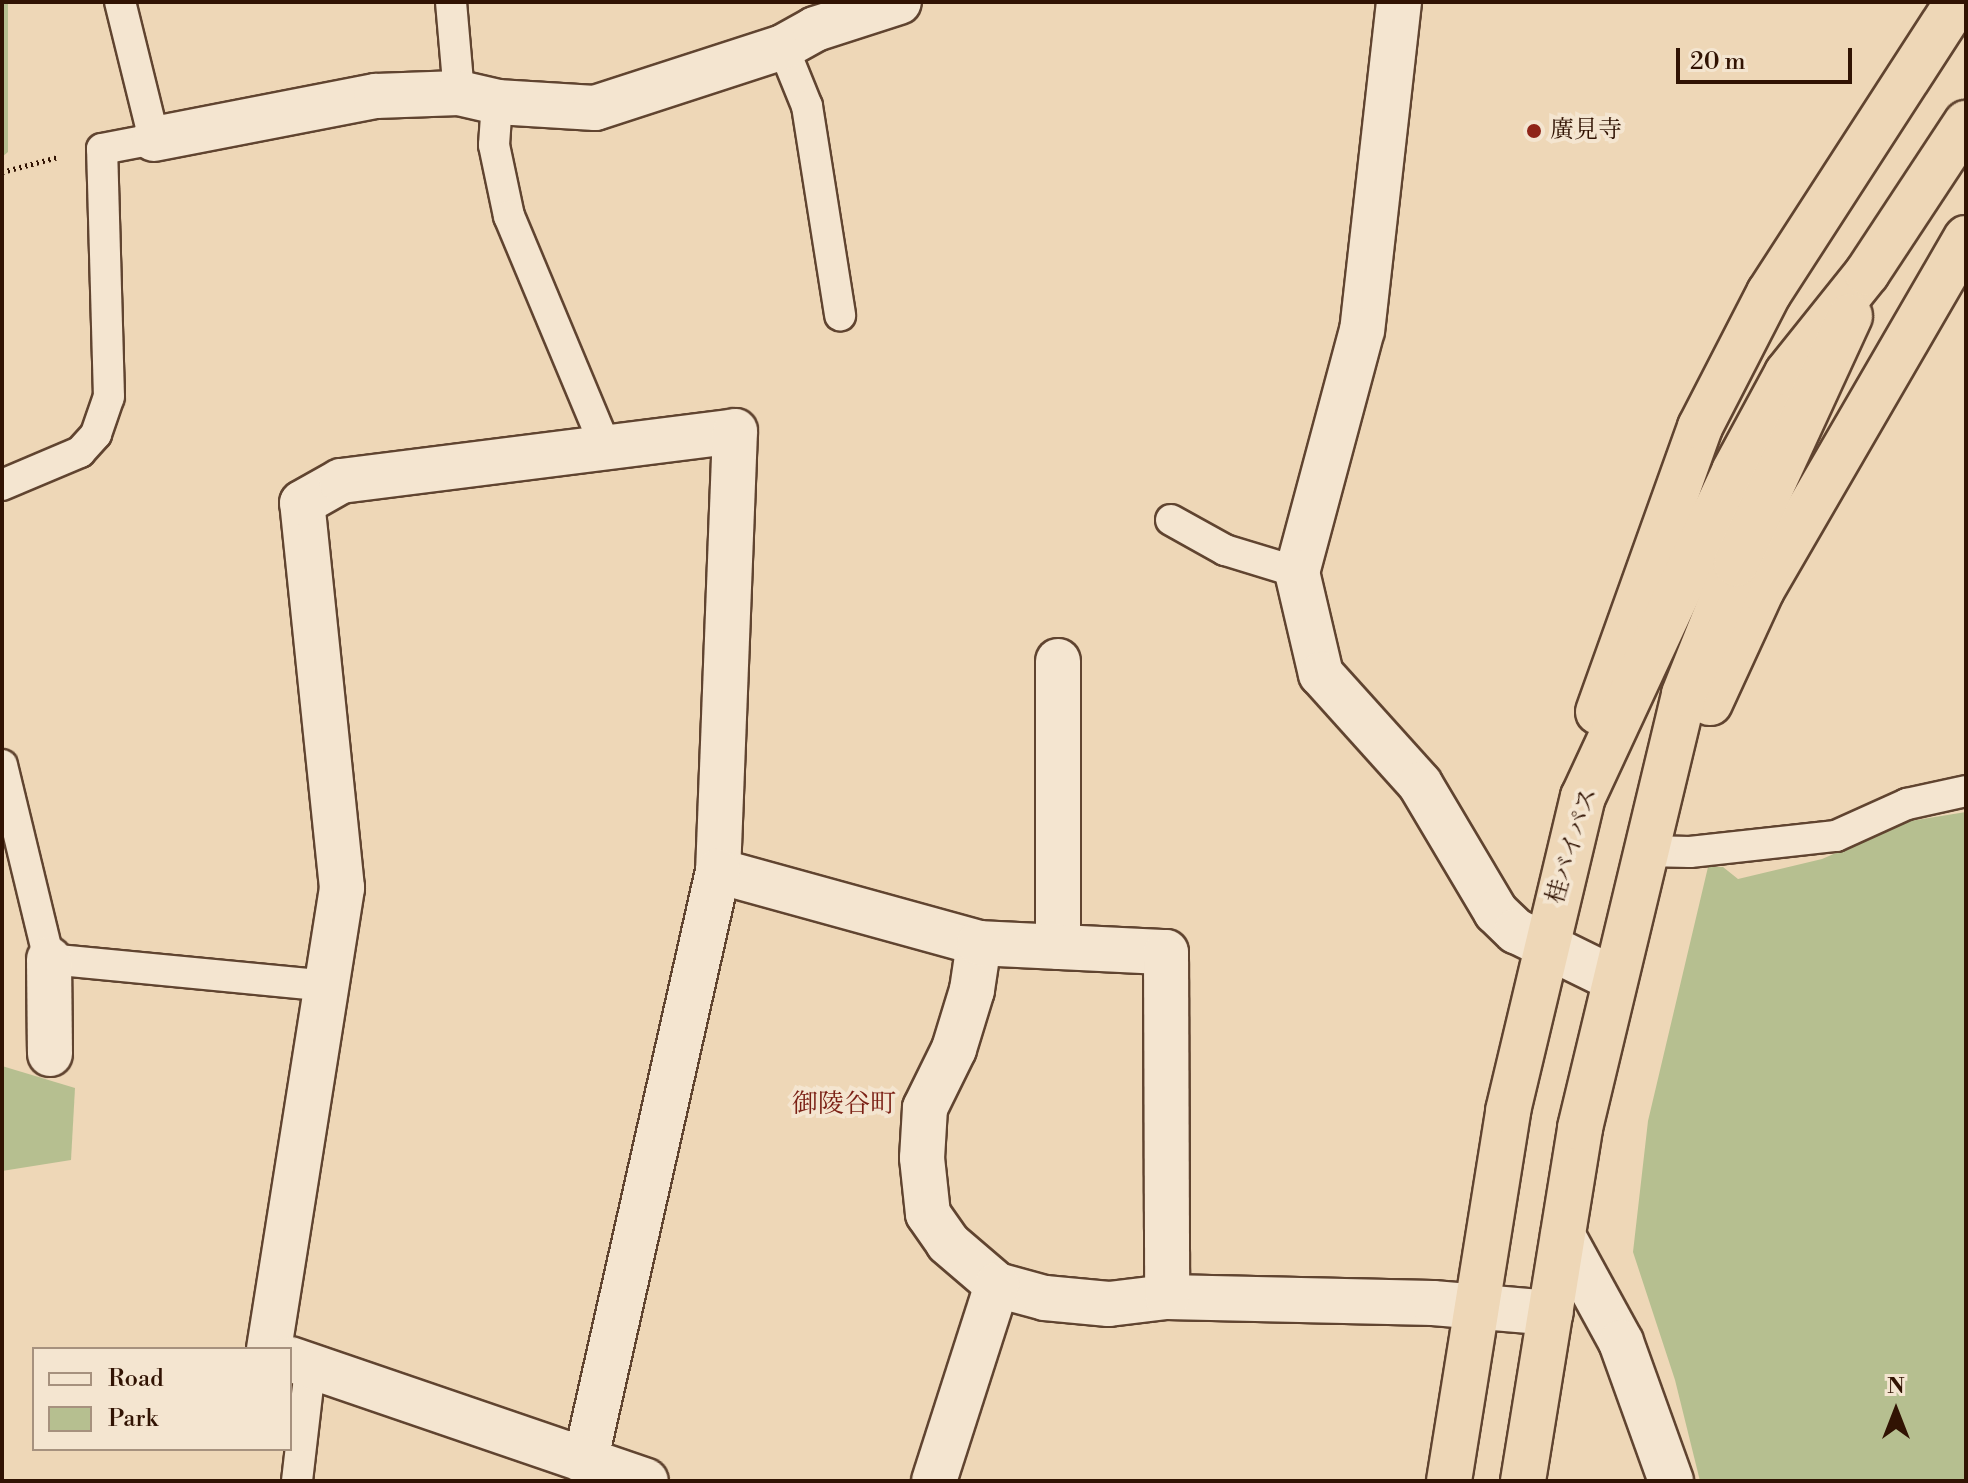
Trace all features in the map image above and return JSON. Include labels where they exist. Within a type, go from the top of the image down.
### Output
[{"type":"highway","points":[[1583,797],[1596,721],[1700,427],[1769,293],[1957,2]]},
{"type":"highway","name":"桂バイパス","points":[[1449,1481],[1508,1111],[1544,946],[1583,797],[1734,471],[1780,387],[1867,273],[1966,123]]},
{"type":"highway","points":[[1649,835],[1762,590],[1966,238]]},
{"type":"highway","name":"桂バイパス","points":[[1523,1481],[1580,1128],[1612,978],[1684,694],[1736,564],[1821,388],[1867,273]]},
{"type":"street","points":[[154,139],[376,96],[478,98],[595,108],[803,26],[899,2]]},
{"type":"street","points":[[1399,2],[1362,330],[1297,572],[1321,674],[1420,784],[1496,912],[1544,946],[1612,978]]},
{"type":"street","points":[[269,1347],[330,986],[342,888],[302,503],[341,481],[735,431],[718,871],[585,1462]]},
{"type":"street","points":[[1058,661],[1058,947]]},
{"type":"street","points":[[718,871],[979,943],[1166,952],[1167,1297]]},
{"type":"street","points":[[979,943],[972,990],[954,1049],[925,1108],[922,1158],[928,1214],[948,1243],[997,1285],[1045,1298],[1109,1304],[1167,1297],[1476,1304],[1551,1313]]},
{"type":"street","points":[[49,959],[50,1054]]},
{"type":"street","points":[[1563,1236],[1621,1342],[1671,1481]]},
{"type":"street","points":[[934,1481],[997,1285]]},
{"type":"street","points":[[300,1364],[646,1481]]},
{"type":"lane","points":[[2,485],[80,452],[96,434],[109,397],[102,149],[154,139],[120,2]]},
{"type":"lane","points":[[451,2],[494,145],[509,216],[605,446]]},
{"type":"lane","points":[[803,26],[807,106],[840,315]]},
{"type":"lane","points":[[1171,520],[1225,550],[1297,572]]},
{"type":"lane","points":[[2,765],[49,959],[330,986]]},
{"type":"lane","points":[[1649,835],[1690,852],[1836,836],[1907,804],[1966,791]]},
{"type":"lane","points":[[297,1481],[300,1364]]},
{"type":"path","points":[[2,172],[102,149]]},
{"type":"green space","points":[[2,2],[8,2],[8,152],[2,157]]},
{"type":"green space","points":[[1966,812],[1966,1481],[1700,1481],[1675,1380],[1633,1252],[1648,1121],[1708,867],[1723,867],[1738,879],[1822,859],[1910,821]]},
{"type":"green space","points":[[2,1066],[75,1088],[71,1160],[2,1171]]},
{"type":"place","name":"廣見寺","points":[[1534,131]]},
{"type":"district","name":"御陵谷町","points":[[844,1105]]}]
